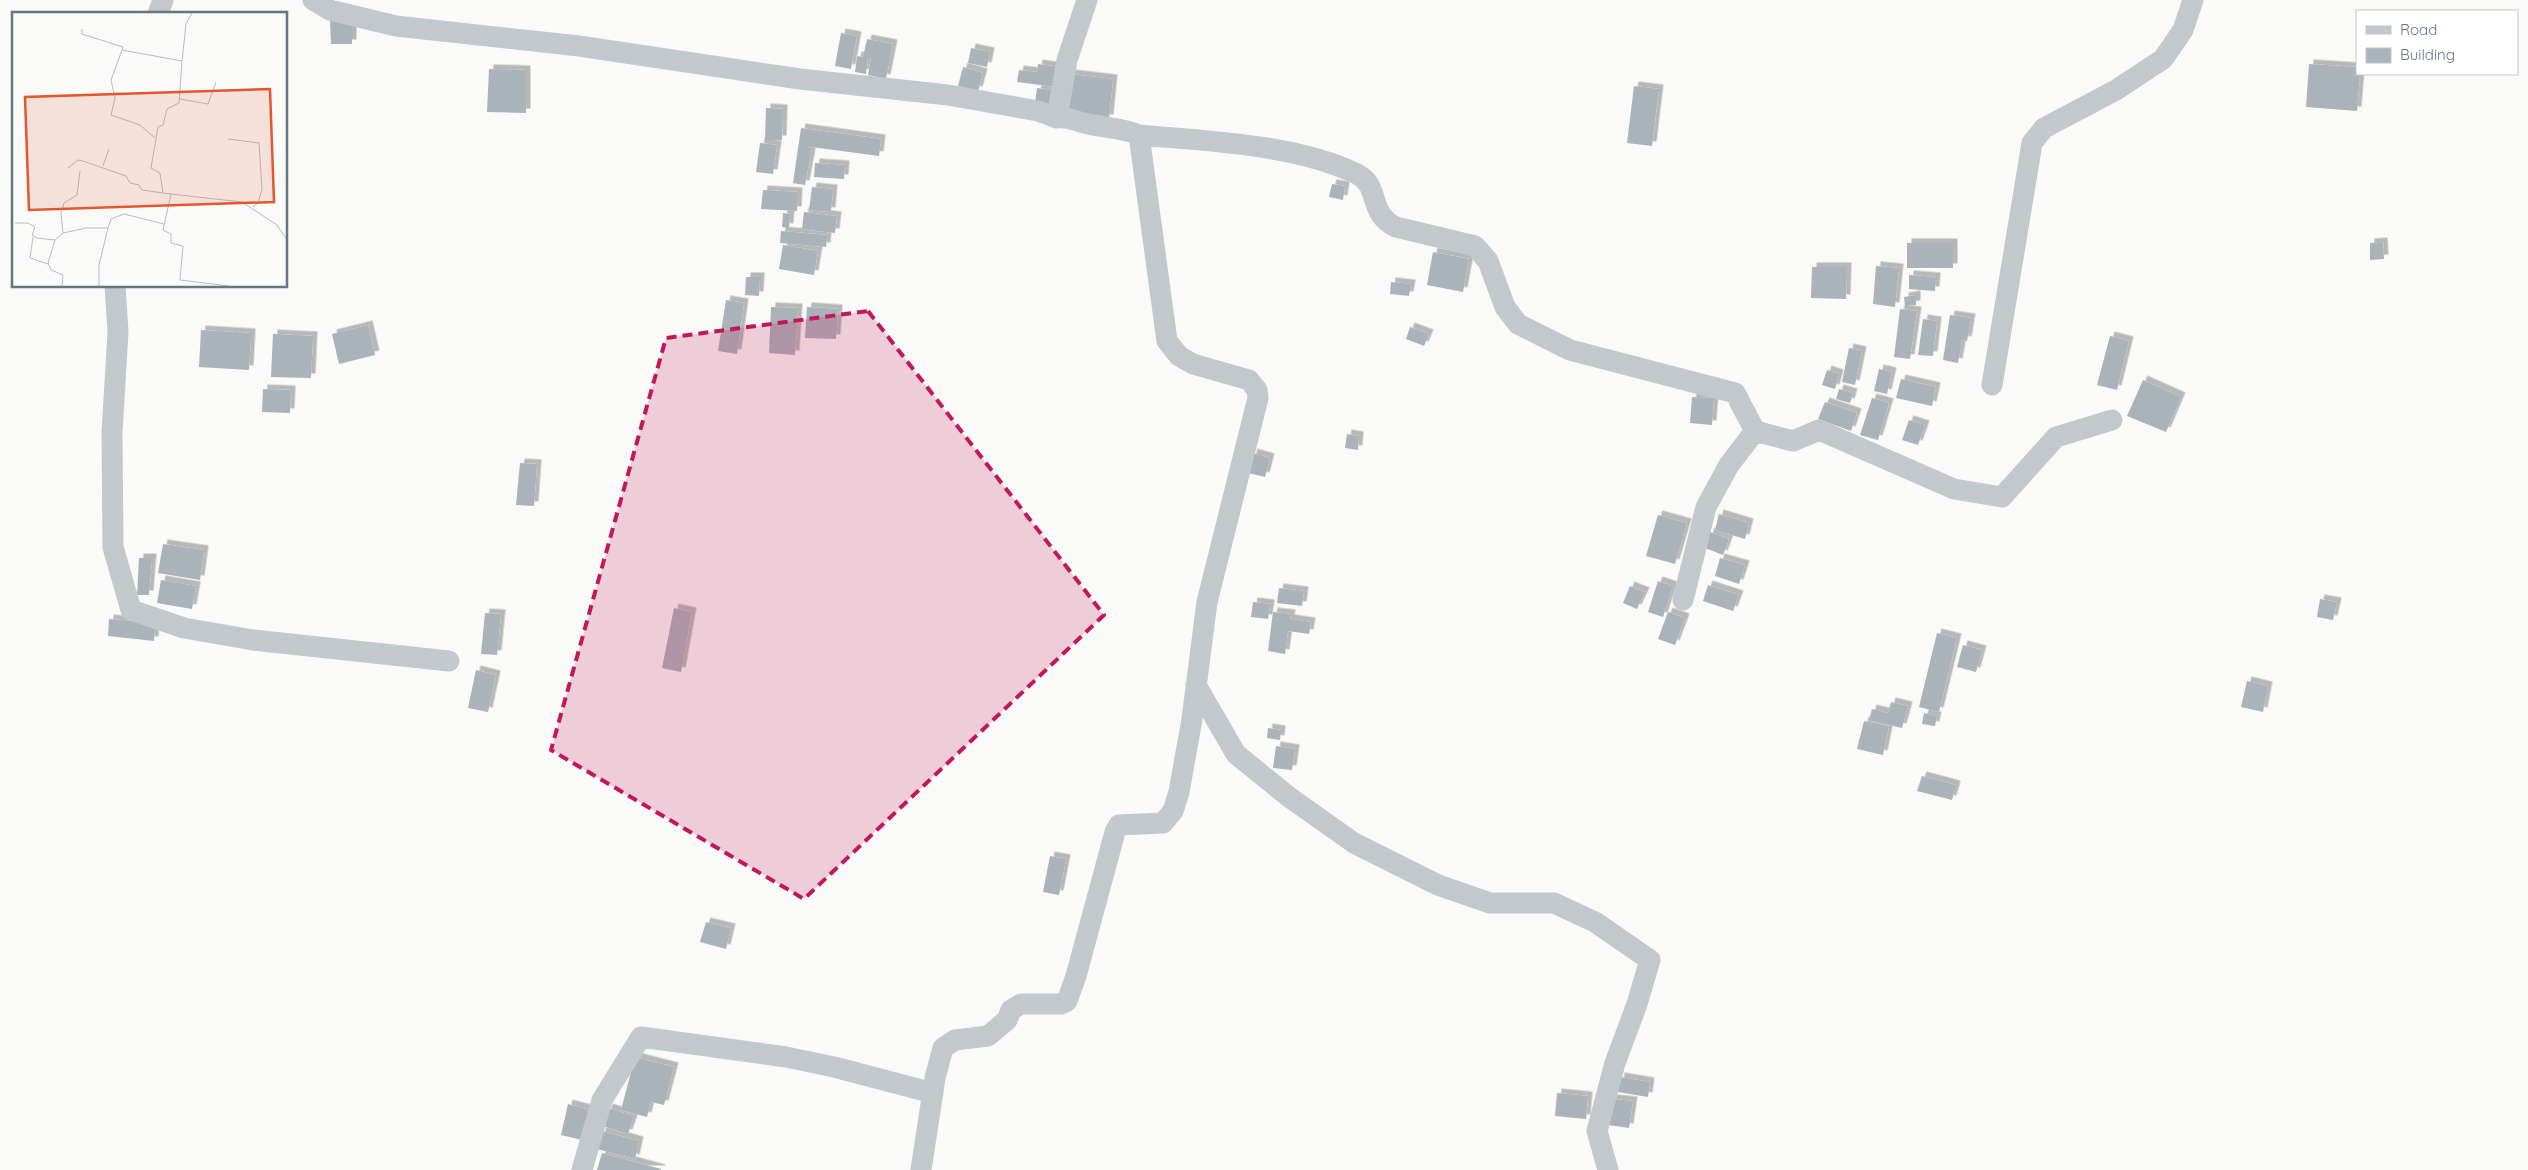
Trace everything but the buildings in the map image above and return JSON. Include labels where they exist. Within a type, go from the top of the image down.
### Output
[{"type":"street","points":[[159,12],[163,0]]},
{"type":"street","points":[[313,0],[330,10],[396,26],[579,46],[800,79],[948,95],[1038,111],[1057,118],[1066,116],[1084,123],[1128,130],[1139,135],[1231,143],[1306,156],[1358,174],[1369,182],[1379,214],[1384,221],[1396,227],[1475,246],[1488,261],[1505,307],[1518,324],[1570,350],[1735,393],[1755,431],[1793,441],[1819,430],[1954,489],[2002,497],[2056,437],[2112,420]]},
{"type":"street","points":[[1057,118],[1067,60],[1086,0]]},
{"type":"street","points":[[1992,385],[2032,144],[2044,128],[2116,90],[2163,59],[2183,30],[2193,0]]},
{"type":"street","points":[[921,1170],[940,1056],[948,1043],[955,1040],[988,1036],[1007,1020],[1011,1010],[1021,1004],[1061,1004],[1067,1001],[1076,976],[1114,832],[1119,825],[1163,823],[1173,811],[1179,792],[1207,602],[1258,398],[1257,390],[1249,380],[1193,364],[1179,356],[1167,341],[1139,135]]},
{"type":"street","points":[[115,288],[118,332],[112,433],[112,547],[131,610],[184,628],[253,640],[449,661]]},
{"type":"street","points":[[1683,600],[1706,507],[1729,465],[1755,431]]},
{"type":"street","points":[[1196,686],[1236,754],[1289,797],[1354,844],[1438,886],[1490,903],[1554,903],[1595,922],[1650,960],[1637,1004],[1615,1063],[1597,1131],[1608,1170]]},
{"type":"street","points":[[582,1170],[602,1100],[640,1037],[786,1057],[834,1067],[933,1093]]},
{"type":"highlighted area","points":[[868,311],[1104,615],[804,899],[551,750],[666,338]]}]
